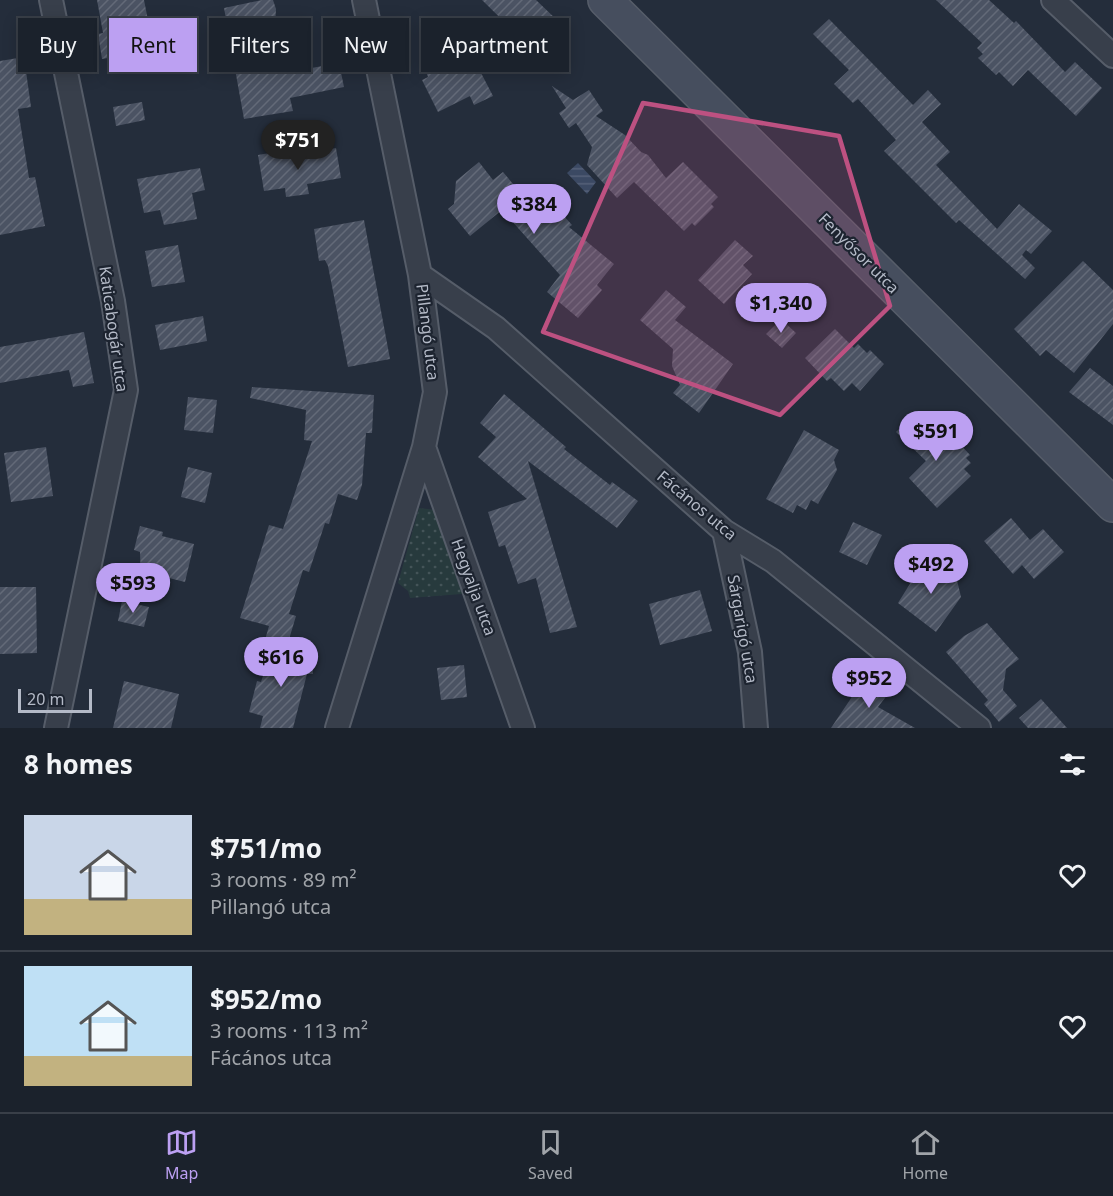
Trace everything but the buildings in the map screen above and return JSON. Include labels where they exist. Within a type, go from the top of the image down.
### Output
[{"type":"street","name":"Katicabogár utca","points":[[51,0],[113,301],[126,390],[56,728]]},
{"type":"street","name":"Pillangó utca","points":[[337,728],[424,447],[435,392],[420,275],[364,0]]},
{"type":"street","name":"Fenyősor utca","points":[[605,0],[1113,506]]},
{"type":"street","points":[[1053,0],[1113,57]]},
{"type":"street","name":"Fácános utca","points":[[420,275],[496,328],[724,531],[773,561],[979,728]]},
{"type":"street","name":"Hegyalja utca","points":[[424,447],[523,728]]},
{"type":"street","name":"Sárgarigó utca","points":[[724,531],[750,652],[756,728]]},
{"type":"highlighted area","points":[[643,103],[839,136],[890,306],[780,415],[543,332]]},
{"type":"shaded area","points":[[419,508],[436,510],[463,589],[462,594],[410,598],[408,591],[398,583]]},
{"type":"water","points":[[578,163],[596,182],[587,194],[567,173]]}]
